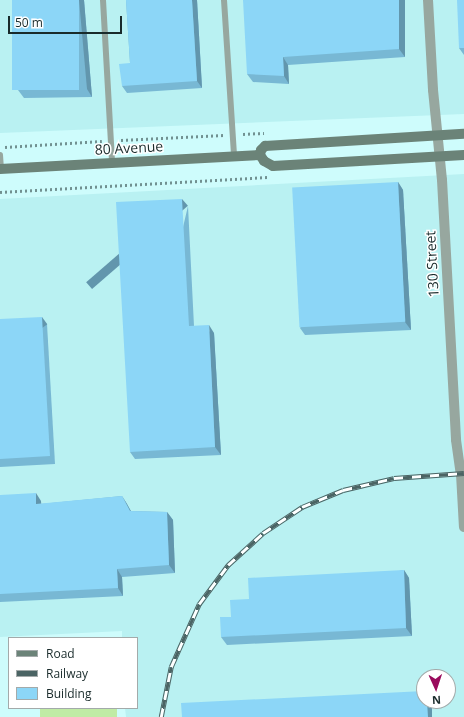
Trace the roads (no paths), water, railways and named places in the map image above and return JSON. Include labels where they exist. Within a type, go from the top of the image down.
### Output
[{"type":"main road","points":[[464,134],[265,146],[261,150],[260,155],[264,161],[273,166],[464,155]]},
{"type":"main road","name":"80 Avenue","points":[[0,169],[260,155]]},
{"type":"street","name":"130 Street","points":[[428,0],[433,90],[440,156],[456,440],[461,474],[464,527]]},
{"type":"lane","points":[[104,0],[112,163]]},
{"type":"lane","points":[[224,0],[234,156]]},
{"type":"lane","points":[[0,155],[0,169]]},
{"type":"railway","points":[[161,717],[171,667],[199,604],[228,565],[263,533],[302,507],[343,490],[394,478],[464,473]]}]
